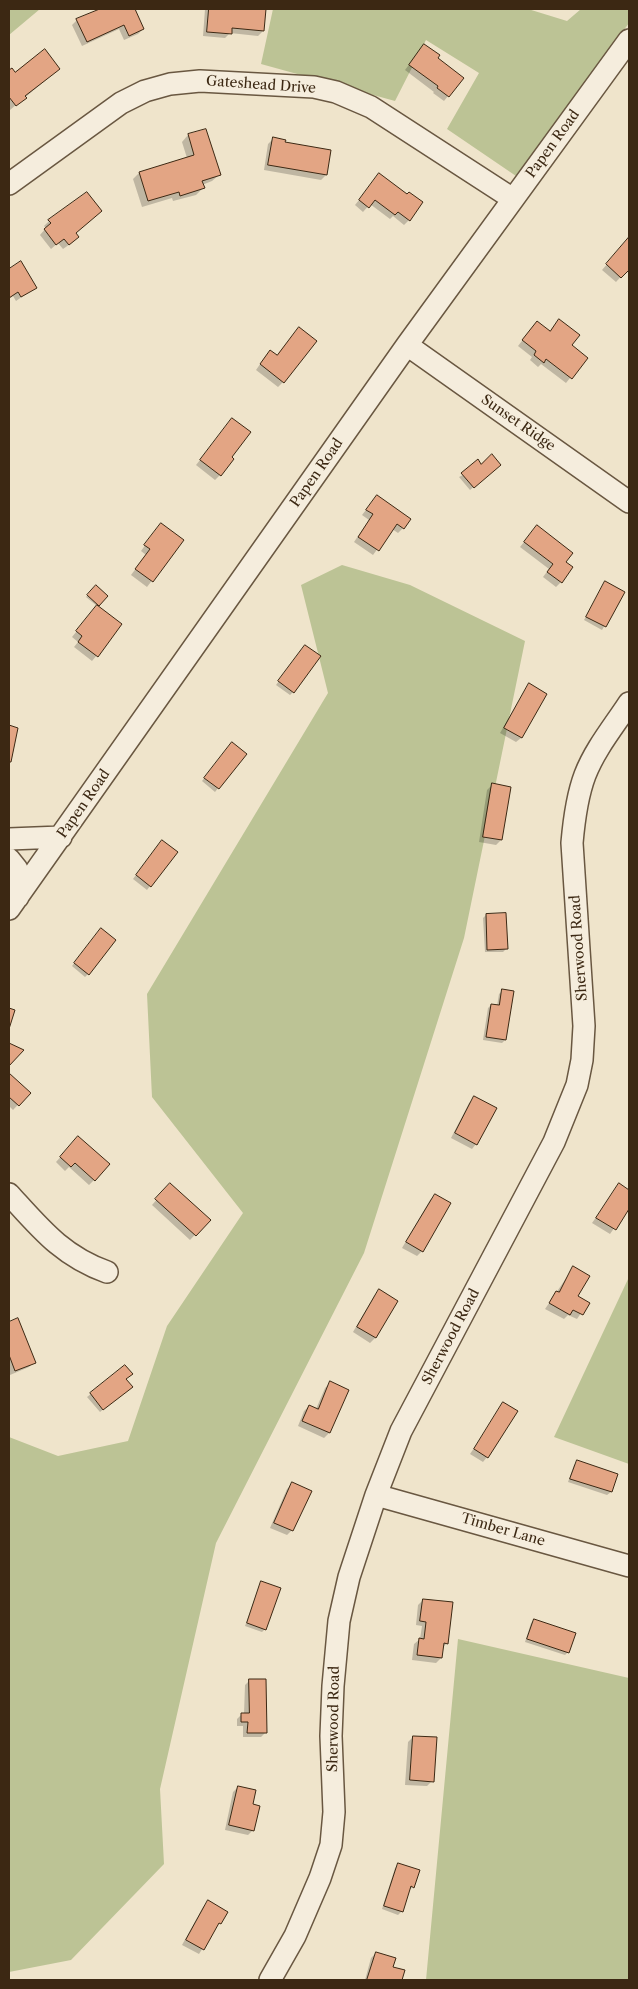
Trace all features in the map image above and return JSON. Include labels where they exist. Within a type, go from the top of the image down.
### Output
[{"type":"street","name":"Papen Road","points":[[13,903],[407,345],[629,40]]},
{"type":"street","name":"Gateshead Drive","points":[[9,184],[121,103],[145,91],[170,84],[200,81],[314,88],[336,92],[371,107],[513,199]]},
{"type":"street","name":"Sunset Ridge","points":[[407,345],[629,502]]},
{"type":"street","name":"Sherwood Road","points":[[270,1980],[295,1936],[320,1878],[331,1845],[334,1812],[331,1736],[332,1686],[338,1621],[349,1578],[376,1495],[401,1431],[554,1142],[577,1085],[582,1060],[584,1026],[572,843],[574,819],[584,776],[596,751],[629,703]]},
{"type":"street","points":[[9,839],[61,837]]},
{"type":"street","points":[[9,859],[17,869],[13,903]]},
{"type":"street","points":[[9,1194],[61,1248],[86,1265],[107,1272]]},
{"type":"street","name":"Timber Lane","points":[[376,1495],[629,1566]]},
{"type":"green space","points":[[9,9],[40,9],[9,35]]},
{"type":"green space","points":[[273,9],[528,9],[567,21],[581,9],[629,9],[629,23],[516,176],[447,129],[479,73],[426,40],[395,101],[261,64]]},
{"type":"green space","points":[[342,565],[410,585],[525,641],[464,938],[364,1253],[216,1543],[160,1789],[164,1864],[71,1960],[9,1972],[9,1437],[58,1456],[128,1441],[167,1326],[243,1213],[152,1097],[147,994],[328,693],[301,585]]},
{"type":"green space","points":[[629,1277],[629,1464],[554,1437]]},
{"type":"green space","points":[[458,1639],[629,1678],[629,1980],[426,1980]]},
{"type":"building","points":[[100,9],[135,9],[144,29],[129,36],[124,25],[87,42],[76,19]]},
{"type":"building","points":[[209,9],[266,9],[264,31],[232,28],[232,34],[207,32]]},
{"type":"building","points":[[424,44],[440,55],[438,58],[464,78],[449,97],[437,88],[438,86],[409,65]]},
{"type":"building","points":[[45,49],[60,69],[25,96],[27,98],[16,106],[9,97],[9,70],[12,68],[15,72]]},
{"type":"building","points":[[206,129],[221,175],[202,181],[205,188],[180,196],[179,192],[148,201],[139,172],[194,155],[188,134]]},
{"type":"building","points":[[273,137],[286,140],[285,142],[331,150],[327,175],[268,165]]},
{"type":"building","points":[[379,173],[407,194],[409,192],[423,202],[410,221],[398,212],[395,215],[375,200],[369,208],[359,200]]},
{"type":"building","points":[[87,192],[102,211],[76,233],[79,237],[69,245],[64,239],[56,245],[44,229],[51,223],[48,220]]},
{"type":"building","points":[[629,237],[629,270],[621,278],[606,264]]},
{"type":"building","points":[[21,261],[37,288],[21,297],[18,292],[9,298],[9,269]]},
{"type":"building","points":[[559,319],[580,335],[572,345],[588,358],[572,379],[546,359],[544,363],[534,355],[536,351],[522,340],[537,321],[550,331]]},
{"type":"building","points":[[299,327],[317,341],[284,383],[260,364],[270,350],[277,355]]},
{"type":"building","points":[[232,418],[251,432],[232,457],[234,459],[221,476],[200,460]]},
{"type":"building","points":[[492,454],[501,465],[474,488],[461,473],[478,459],[481,464]]},
{"type":"building","points":[[377,495],[411,519],[404,529],[397,524],[379,551],[358,537],[373,514],[366,510]]},
{"type":"building","points":[[161,523],[184,540],[153,582],[135,569],[150,549],[144,545]]},
{"type":"building","points":[[537,525],[573,553],[566,562],[573,567],[562,583],[547,572],[553,564],[524,542]]},
{"type":"building","points":[[605,581],[625,592],[606,627],[586,617]]},
{"type":"building","points":[[96,585],[108,596],[99,606],[87,595]]},
{"type":"building","points":[[97,605],[122,624],[98,657],[78,642],[82,636],[76,631]]},
{"type":"building","points":[[305,645],[321,656],[294,693],[278,681]]},
{"type":"building","points":[[529,683],[547,694],[522,738],[504,728]]},
{"type":"building","points":[[9,725],[18,728],[11,762],[9,762]]},
{"type":"building","points":[[232,742],[247,754],[219,789],[204,778]]},
{"type":"building","points":[[492,783],[511,787],[502,840],[483,837]]},
{"type":"building","points":[[162,840],[178,852],[151,887],[136,875]]},
{"type":"building","points":[[506,913],[508,949],[487,950],[486,914]]},
{"type":"building","points":[[101,928],[116,940],[89,975],[74,963]]},
{"type":"building","points":[[502,989],[514,991],[506,1040],[486,1037],[491,1004],[499,1005]]},
{"type":"building","points":[[9,1008],[15,1010],[9,1029]]},
{"type":"building","points":[[9,1043],[24,1050],[9,1066]]},
{"type":"building","points":[[9,1073],[31,1093],[19,1106],[9,1097]]},
{"type":"building","points":[[474,1096],[497,1108],[477,1145],[455,1133]]},
{"type":"building","points":[[78,1136],[110,1164],[95,1181],[75,1163],[71,1167],[60,1157]]},
{"type":"building","points":[[170,1183],[211,1220],[196,1236],[155,1199]]},
{"type":"building","points":[[619,1183],[629,1190],[629,1209],[616,1230],[596,1218]]},
{"type":"building","points":[[435,1194],[451,1203],[423,1252],[406,1242]]},
{"type":"building","points":[[573,1266],[590,1276],[578,1296],[590,1303],[583,1315],[573,1310],[570,1315],[549,1303],[556,1291],[559,1292]]},
{"type":"building","points":[[379,1289],[398,1301],[376,1338],[357,1327]]},
{"type":"building","points":[[18,1318],[36,1363],[15,1371],[9,1355],[9,1322]]},
{"type":"building","points":[[125,1365],[133,1374],[126,1379],[133,1387],[103,1410],[90,1393]]},
{"type":"building","points":[[330,1381],[349,1390],[330,1433],[302,1421],[309,1405],[318,1409]]},
{"type":"building","points":[[503,1402],[518,1411],[488,1458],[474,1449]]},
{"type":"building","points":[[577,1460],[618,1474],[612,1492],[570,1479]]},
{"type":"building","points":[[292,1482],[312,1491],[293,1531],[274,1523]]},
{"type":"building","points":[[261,1581],[281,1588],[266,1630],[247,1623]]},
{"type":"building","points":[[423,1599],[453,1602],[448,1644],[444,1643],[442,1658],[417,1655],[419,1638],[424,1639],[426,1622],[420,1621]]},
{"type":"building","points":[[534,1619],[576,1633],[569,1653],[527,1639]]},
{"type":"building","points":[[249,1679],[266,1679],[267,1733],[247,1733],[248,1722],[241,1722],[241,1713],[249,1713]]},
{"type":"building","points":[[413,1736],[437,1737],[434,1782],[410,1780]]},
{"type":"building","points":[[238,1786],[256,1790],[253,1804],[260,1806],[254,1831],[229,1825]]},
{"type":"building","points":[[398,1863],[420,1870],[414,1888],[411,1886],[403,1912],[384,1906]]},
{"type":"building","points":[[208,1900],[228,1912],[221,1924],[219,1923],[204,1950],[186,1940]]},
{"type":"building","points":[[376,1952],[396,1958],[393,1967],[405,1970],[402,1980],[367,1980]]}]
